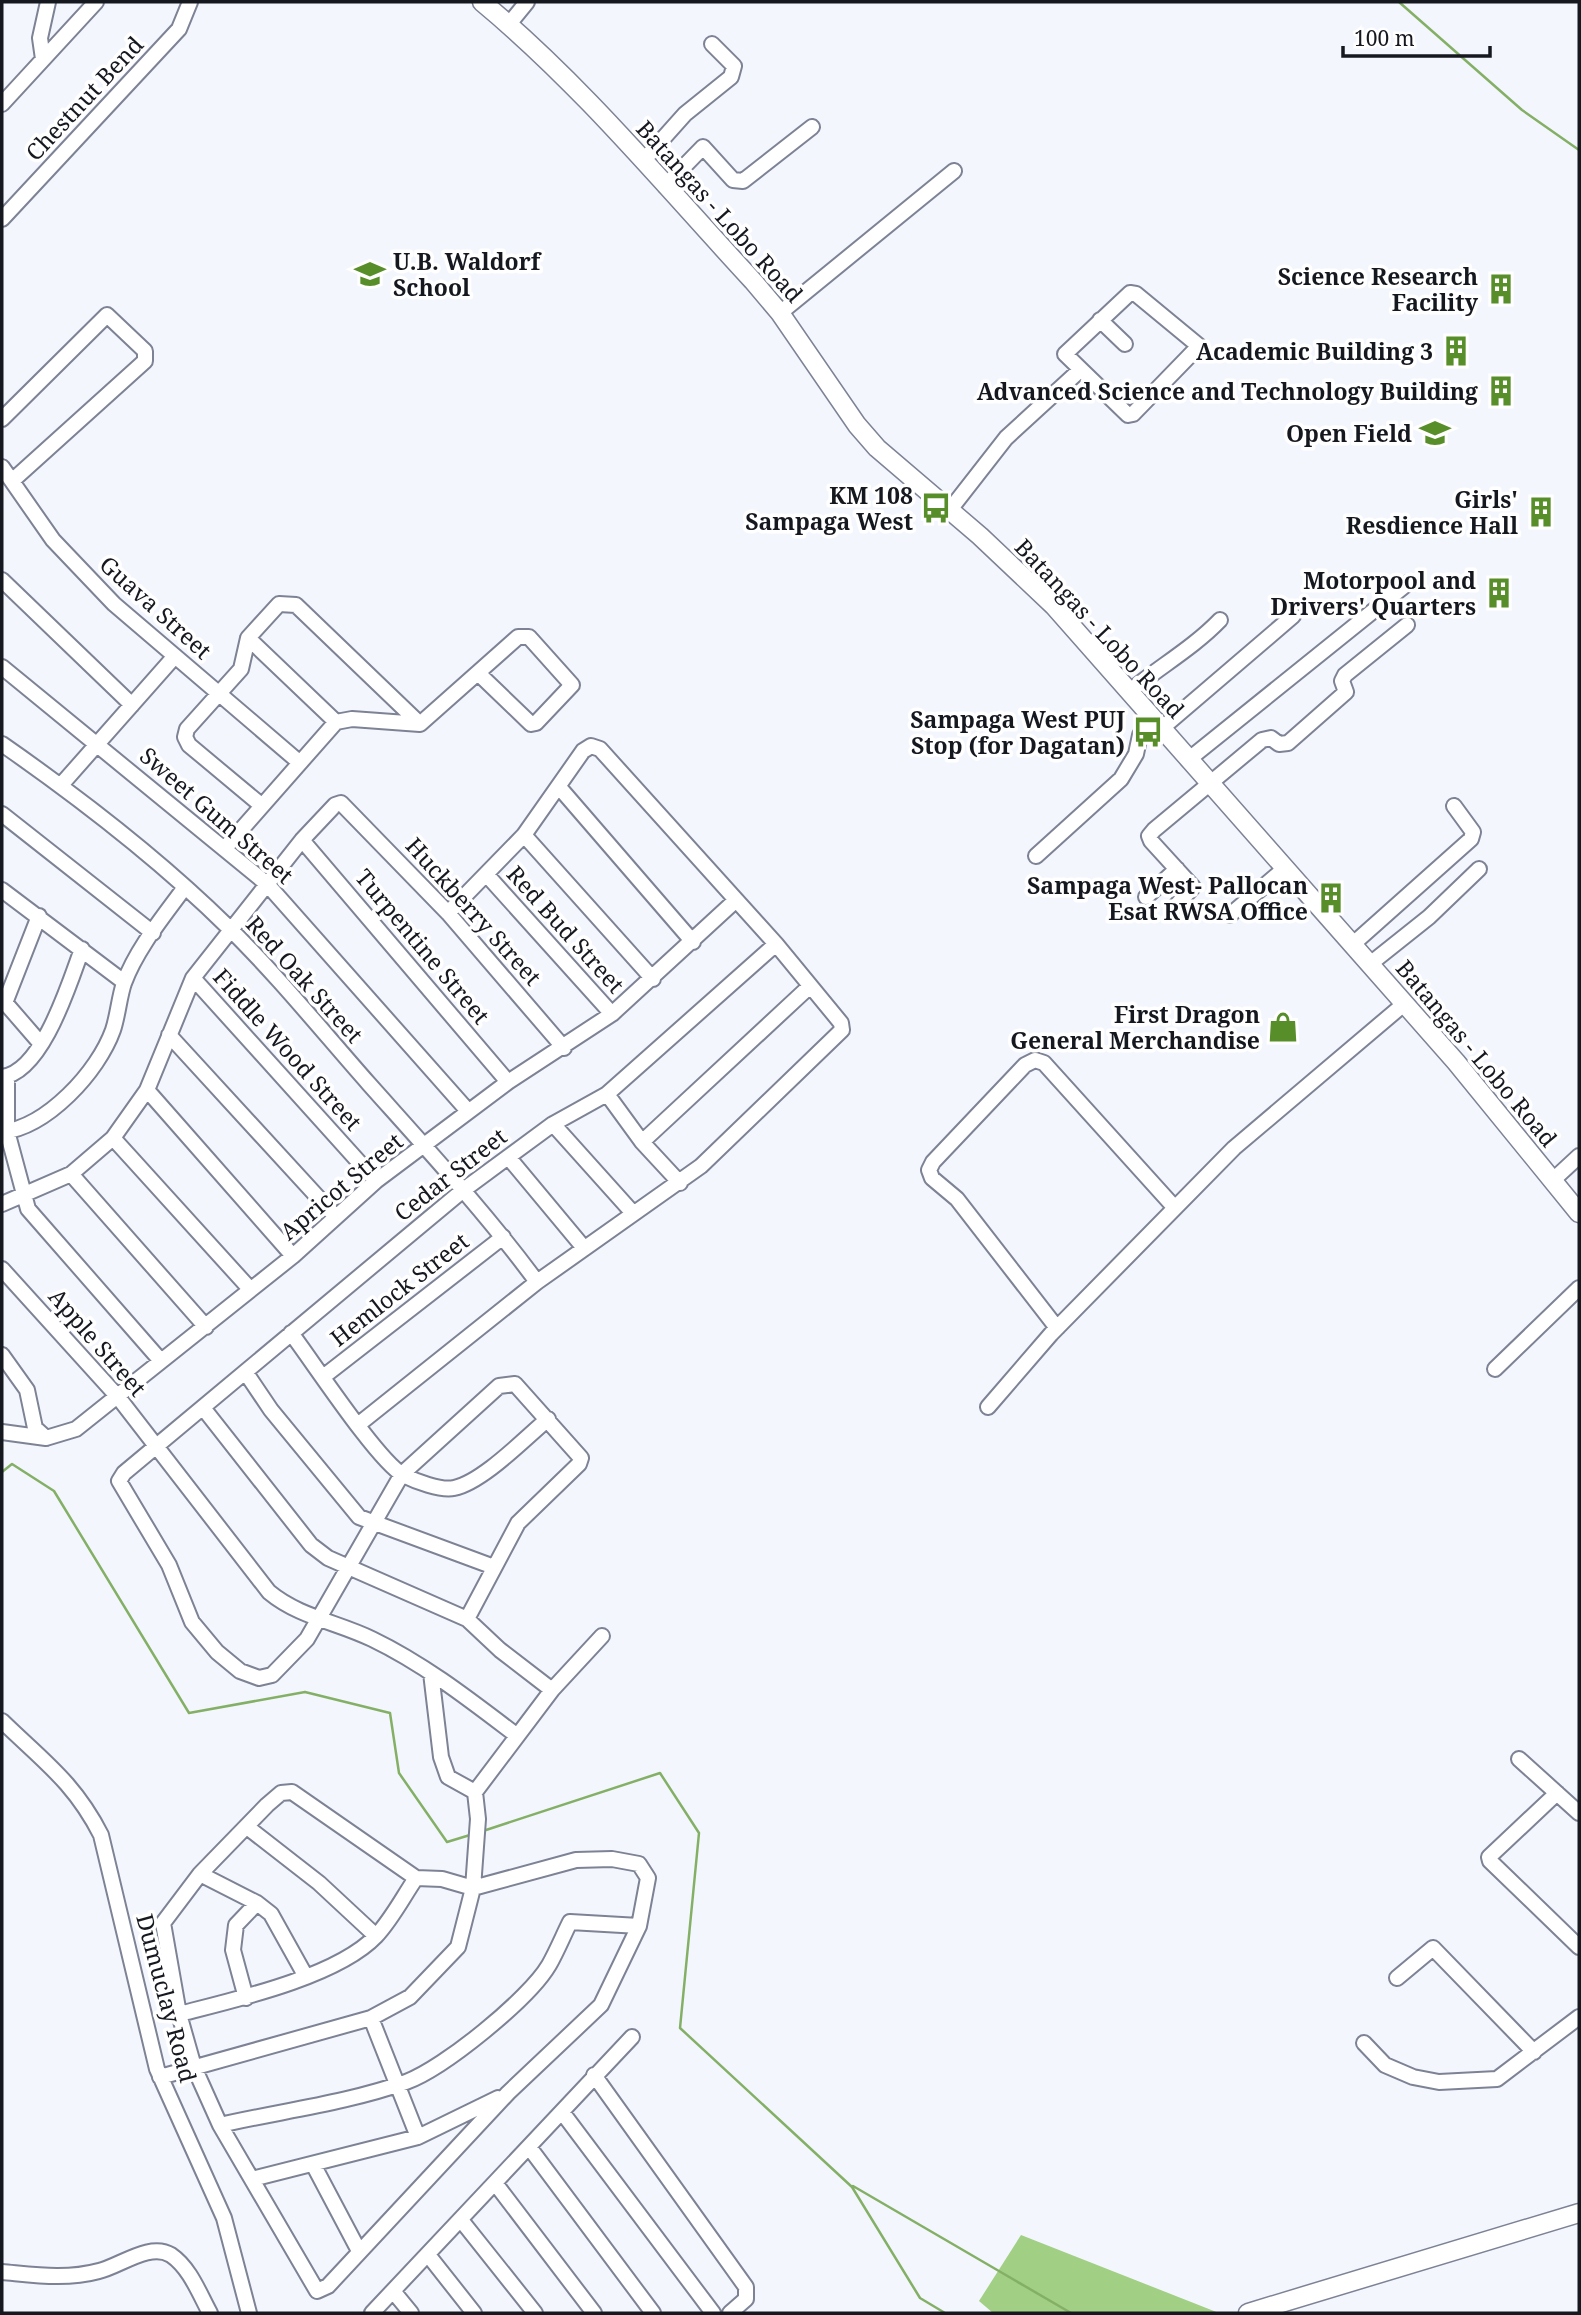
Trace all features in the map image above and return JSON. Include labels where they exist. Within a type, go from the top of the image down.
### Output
[{"type":"main road","name":"Batangas - Lobo Road","points":[[482,2],[571,83],[780,313],[857,425],[877,448],[980,536],[1054,606],[1491,1103],[1579,1213]]},
{"type":"main road","points":[[1248,2313],[1579,2213]]},
{"type":"street","points":[[43,59],[40,38],[48,2]]},
{"type":"street","points":[[2,104],[96,2]]},
{"type":"street","name":"Chestnut Bend","points":[[2,219],[179,29],[190,2]]},
{"type":"street","points":[[509,24],[527,2]]},
{"type":"street","points":[[643,161],[685,114],[731,77],[734,66],[712,44]]},
{"type":"street","points":[[665,186],[703,147],[733,180],[743,181],[812,127]]},
{"type":"street","points":[[780,313],[954,171]]},
{"type":"street","points":[[1130,293],[1136,294],[1199,346],[1133,414],[1128,415],[1079,371],[1065,354],[1130,293]]},
{"type":"street","points":[[2,419],[107,315],[145,351],[145,361],[12,481]]},
{"type":"street","points":[[1100,320],[1125,344]]},
{"type":"street","points":[[949,511],[1006,438],[1079,371]]},
{"type":"street","name":"Guava Street","points":[[2,467],[53,540],[114,604],[299,762]]},
{"type":"street","points":[[2,580],[132,705]]},
{"type":"street","points":[[1188,760],[1408,583]]},
{"type":"street","points":[[261,805],[189,745],[185,737],[187,729],[242,670],[248,638],[279,604],[296,605],[420,724]]},
{"type":"street","points":[[1036,856],[1121,779],[1136,754],[1140,735],[1293,615]]},
{"type":"street","points":[[1129,692],[1166,663],[1198,643],[1220,620]]},
{"type":"street","points":[[1173,909],[1193,887],[1149,836],[1262,740],[1271,738],[1279,744],[1288,743],[1346,692],[1342,681],[1345,675],[1407,625]]},
{"type":"street","points":[[225,848],[336,722],[352,719],[420,724],[479,674],[517,637],[524,635],[572,685],[536,723],[531,724],[479,674]]},
{"type":"street","points":[[248,638],[336,722]]},
{"type":"street","points":[[61,785],[175,656]]},
{"type":"street","name":"Sweet Gum Street","points":[[2,667],[267,884],[468,1111]]},
{"type":"street","name":"Red Oak Street","points":[[2,744],[61,785],[185,887],[230,929],[425,1146],[503,1237],[537,1282]]},
{"type":"street","points":[[359,1424],[537,1282],[632,1212],[680,1183],[842,1030],[841,1023],[776,944],[600,749],[591,746],[583,751],[524,835],[448,913]]},
{"type":"street","points":[[559,788],[693,942]]},
{"type":"street","name":"Huckberry Street","points":[[302,840],[335,805],[341,803],[348,807],[448,913],[564,1048]]},
{"type":"street","points":[[1352,945],[1471,839],[1472,832],[1454,806]]},
{"type":"street","points":[[2,814],[153,933]]},
{"type":"street","points":[[524,835],[653,979]]},
{"type":"street","points":[[2,1204],[27,1202],[71,1174],[113,1138],[147,1090],[193,978],[302,840]]},
{"type":"street","name":"Turpentine Street","points":[[302,840],[508,1082]]},
{"type":"street","points":[[1146,897],[1177,869]]},
{"type":"street","points":[[1230,915],[1284,869]]},
{"type":"street","points":[[1370,964],[1429,917],[1479,869]]},
{"type":"street","name":"Red Bud Street","points":[[486,874],[612,1014]]},
{"type":"street","points":[[5,1132],[40,1120],[63,1101],[102,1054],[112,1033],[124,982],[185,887]]},
{"type":"street","points":[[2,890],[124,982]]},
{"type":"street","name":"Apricot Street","points":[[46,1438],[76,1429],[118,1398],[293,1256],[376,1181],[508,1082],[564,1048],[612,1014],[736,900]]},
{"type":"street","points":[[38,916],[4,1001],[41,1044]]},
{"type":"street","name":"Cedar Street","points":[[319,1617],[296,1653],[272,1675],[259,1678],[240,1671],[217,1653],[192,1622],[169,1565],[119,1481],[461,1191],[553,1124],[607,1094],[776,944]]},
{"type":"street","points":[[82,948],[62,1006],[41,1044],[16,1071],[4,1077],[5,1132],[27,1202],[161,1361]]},
{"type":"street","name":"Fiddle Wood Street","points":[[193,978],[376,1181]]},
{"type":"street","points":[[642,1142],[809,987]]},
{"type":"street","points":[[988,1407],[1057,1328],[1234,1148],[1404,1004]]},
{"type":"street","points":[[169,1035],[336,1217]]},
{"type":"street","points":[[1057,1328],[957,1199],[932,1178],[929,1170],[933,1162],[1025,1066],[1035,1060],[1045,1063],[1175,1208]]},
{"type":"street","points":[[147,1090],[293,1256]]},
{"type":"street","points":[[607,1094],[642,1142],[680,1183]]},
{"type":"street","points":[[553,1124],[632,1212]]},
{"type":"street","points":[[113,1138],[250,1289]]},
{"type":"street","points":[[1552,1181],[1579,1156]]},
{"type":"street","points":[[509,1157],[584,1248]]},
{"type":"street","points":[[71,1174],[206,1327]]},
{"type":"street","name":"Hemlock Street","points":[[323,1377],[503,1237]]},
{"type":"street","name":"Apple Street","points":[[2,1269],[118,1398],[269,1592],[299,1612],[319,1617],[372,1639],[431,1672],[516,1735]]},
{"type":"street","points":[[1495,1369],[1579,1288]]},
{"type":"street","points":[[291,1333],[359,1424],[402,1474],[452,1489],[469,1484],[548,1419]]},
{"type":"street","points":[[4,1362],[27,1390],[35,1428],[46,1438]]},
{"type":"street","points":[[246,1373],[271,1410],[359,1517],[494,1567]]},
{"type":"street","points":[[319,1617],[402,1474],[499,1386],[515,1384],[578,1451],[579,1464],[517,1523],[467,1619]]},
{"type":"street","points":[[204,1409],[311,1545],[349,1567],[467,1619],[500,1650],[552,1690]]},
{"type":"street","points":[[2,1432],[46,1438]]},
{"type":"street","points":[[158,2073],[371,2018],[410,1997],[458,1947],[474,1880],[478,1819],[475,1792],[552,1690],[602,1636]]},
{"type":"street","points":[[431,1672],[448,1777],[475,1792]]},
{"type":"street","name":"Dumuclay Road","points":[[2,1721],[64,1777],[86,1805],[101,1835],[158,2073],[223,2218],[249,2313]]},
{"type":"street","points":[[1519,1759],[1579,1814]]},
{"type":"street","points":[[292,1792],[416,1878],[474,1880],[576,1860],[612,1859],[639,1864],[648,1878],[639,1926],[601,2004],[508,2093],[328,2286],[314,2290],[220,2125],[179,2014],[163,1923],[200,1874],[281,1793],[292,1792]]},
{"type":"street","points":[[1557,1793],[1489,1857],[1490,1861],[1579,1947]]},
{"type":"street","points":[[247,1827],[319,1883],[376,1936]]},
{"type":"street","points":[[200,1874],[257,1903],[271,1914],[305,1975]]},
{"type":"street","points":[[179,2014],[246,1998],[337,1965],[376,1936],[416,1878]]},
{"type":"street","points":[[246,1998],[233,1950],[236,1925],[257,1903]]},
{"type":"street","points":[[220,2125],[415,2079],[473,2042],[512,2006],[548,1967],[570,1922],[639,1926]]},
{"type":"street","points":[[1397,1978],[1433,1948],[1534,2052]]},
{"type":"street","points":[[1364,2043],[1385,2065],[1413,2077],[1439,2082],[1497,2079],[1579,2017]]},
{"type":"street","points":[[371,2018],[418,2137]]},
{"type":"street","points":[[372,2313],[429,2256],[632,2037]]},
{"type":"street","points":[[594,2075],[746,2287],[746,2299],[730,2313]]},
{"type":"street","points":[[252,2179],[418,2137],[508,2093]]},
{"type":"street","points":[[562,2112],[713,2313]]},
{"type":"street","points":[[529,2147],[653,2313]]},
{"type":"street","points":[[313,2164],[359,2251]]},
{"type":"street","points":[[495,2183],[594,2313]]},
{"type":"street","points":[[461,2220],[535,2313]]},
{"type":"street","points":[[2,2272],[64,2278],[100,2271],[152,2251],[169,2254],[185,2268],[210,2313]]},
{"type":"street","points":[[429,2256],[474,2313]]},
{"type":"street","points":[[393,2291],[411,2313]]},
{"type":"shaded area","points":[[1479,495],[1485,495],[1490,503],[1488,509],[1479,511],[1474,506],[1474,500]]},
{"type":"shaded area","points":[[1021,2235],[1219,2313],[993,2313],[979,2301]]},
{"type":"waterway","points":[[1399,2],[1522,110],[1579,150]]},
{"type":"waterway","points":[[2,1472],[12,1464],[54,1491],[189,1713],[305,1692],[390,1713],[399,1773],[447,1842],[470,1835]]},
{"type":"waterway","points":[[483,1831],[660,1773],[699,1833],[680,2028],[852,2187],[920,2298],[945,2313]]},
{"type":"waterway","points":[[853,2186],[1071,2313]]},
{"type":"place","name":"U.B. Waldorf School","points":[[370,274]]},
{"type":"place","name":"Science Research Facility","points":[[1501,289]]},
{"type":"place","name":"Academic Building 3","points":[[1456,351]]},
{"type":"place","name":"Advanced Science and Technology Building","points":[[1501,391]]},
{"type":"place","name":"Open Field","points":[[1435,433]]},
{"type":"place","name":"KM 108 Sampaga West","points":[[936,508]]},
{"type":"place","name":"Girls' Resdience Hall","points":[[1541,512]]},
{"type":"place","name":"Motorpool and Drivers' Quarters","points":[[1499,593]]},
{"type":"place","name":"Sampaga West PUJ Stop (for Dagatan)","points":[[1148,732]]},
{"type":"place","name":"Sampaga West- Pallocan Esat RWSA Office","points":[[1331,898]]},
{"type":"place","name":"First Dragon General Merchandise","points":[[1283,1027]]}]
